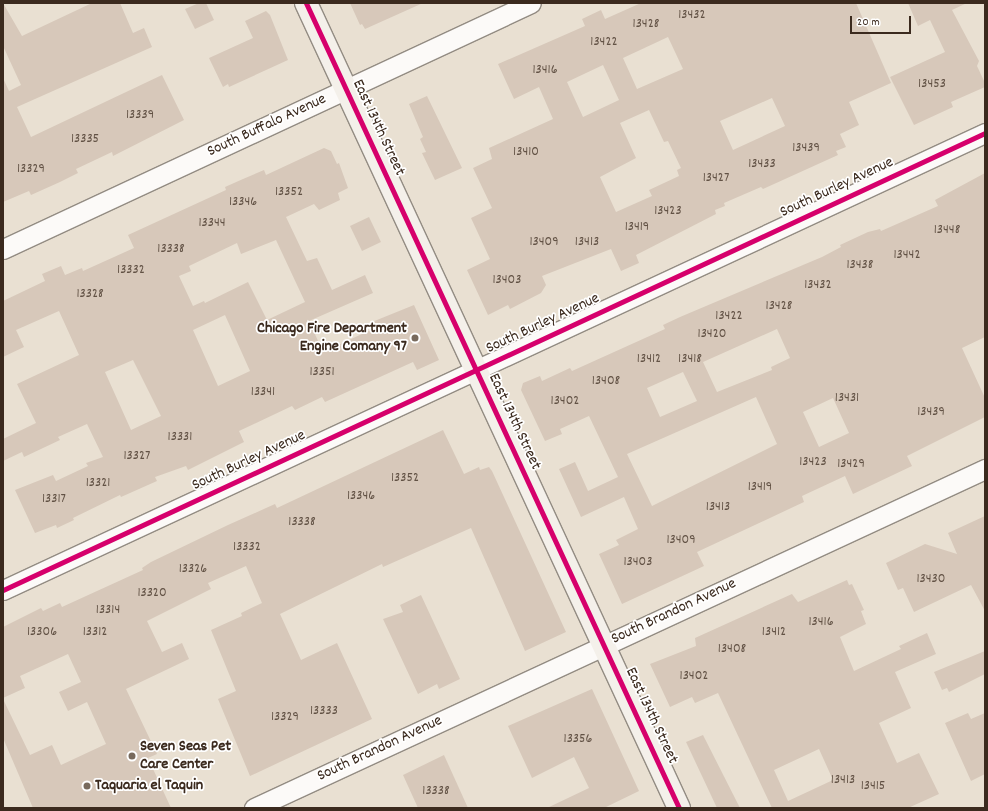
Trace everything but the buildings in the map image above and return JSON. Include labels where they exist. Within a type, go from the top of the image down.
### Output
[{"type":"street","name":"East 134th Street","points":[[306,3],[679,808]]},
{"type":"street","name":"South Buffalo Avenue","points":[[3,249],[531,3]]},
{"type":"street","name":"South Burley Avenue","points":[[3,590],[985,133]]},
{"type":"street","name":"South Brandon Avenue","points":[[254,808],[985,468]]},
{"type":"cycle path","points":[[306,3],[679,808]]},
{"type":"cycle path","points":[[3,590],[985,133]]},
{"type":"place","name":"Chicago Fire Department Engine Comany 97","points":[[415,338]]},
{"type":"place","name":"Seven Seas Pet Care Center","points":[[132,756]]},
{"type":"place","name":"Taquaria el Taquin","points":[[87,786]]}]
